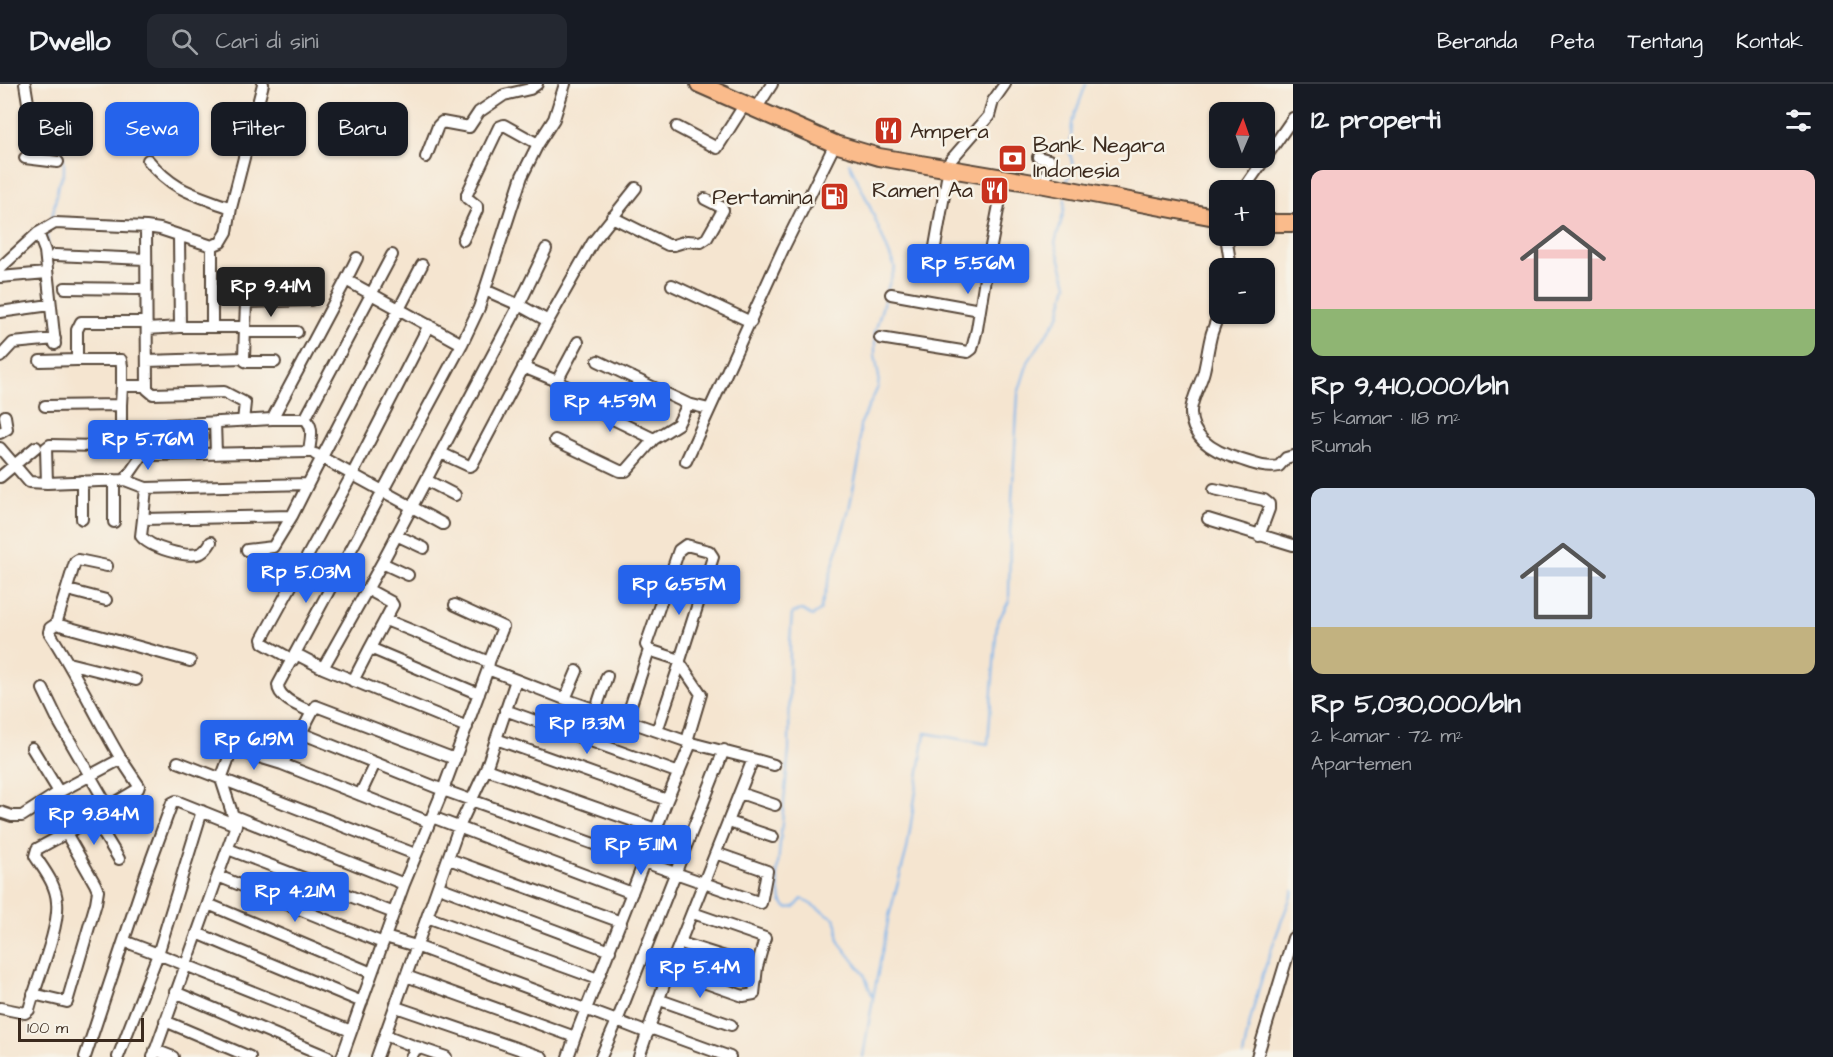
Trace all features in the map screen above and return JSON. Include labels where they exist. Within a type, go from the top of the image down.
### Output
[{"type":"highway","points":[[699,84],[835,144],[879,158],[1045,185],[1209,216]]},
{"type":"highway","points":[[1275,223],[1293,224]]},
{"type":"street","points":[[25,84],[37,158]]},
{"type":"street","points":[[0,268],[38,233],[59,223],[146,227],[160,229],[212,246],[221,242],[224,238],[263,84]]},
{"type":"street","points":[[426,157],[438,126],[442,122],[469,127],[479,112],[504,95],[530,89],[537,84]]},
{"type":"street","points":[[455,759],[285,698],[278,689],[462,344],[479,308],[522,176],[554,119],[566,84]]},
{"type":"street","points":[[677,127],[717,148],[772,84]]},
{"type":"street","points":[[932,264],[947,169],[955,153],[989,116],[993,101],[1005,84]]},
{"type":"street","points":[[1251,180],[1293,118]]},
{"type":"street","points":[[463,240],[477,210],[477,206],[467,198],[467,194],[499,127],[504,125],[538,144]]},
{"type":"street","points":[[686,461],[783,249],[835,144]]},
{"type":"street","points":[[1038,157],[1049,160],[1045,185]]},
{"type":"street","points":[[25,158],[58,162]]},
{"type":"street","points":[[148,160],[173,185],[231,208]]},
{"type":"street","points":[[880,338],[969,352],[972,349],[1004,179]]},
{"type":"street","points":[[441,453],[469,466],[472,465],[588,249],[636,188]]},
{"type":"street","points":[[612,217],[668,245],[687,241],[701,242],[707,238],[723,210],[705,199]]},
{"type":"street","points":[[146,227],[146,386],[153,394],[228,393],[245,403],[243,421]]},
{"type":"street","points":[[0,357],[13,343],[55,341],[45,251],[38,233]]},
{"type":"street","points":[[179,236],[180,327]]},
{"type":"street","points":[[212,246],[212,327]]},
{"type":"street","points":[[323,668],[441,453],[546,249]]},
{"type":"street","points":[[55,255],[145,259]]},
{"type":"street","points":[[305,419],[392,255]]},
{"type":"street","points":[[272,419],[357,258]]},
{"type":"street","points":[[247,550],[273,547],[292,516],[422,265]]},
{"type":"street","points":[[0,277],[47,273]]},
{"type":"street","points":[[346,280],[462,344]]},
{"type":"street","points":[[672,285],[751,322]]},
{"type":"street","points":[[66,288],[146,289]]},
{"type":"street","points":[[485,290],[548,321]]},
{"type":"street","points":[[891,294],[980,310]]},
{"type":"street","points":[[275,362],[245,361],[246,304],[248,302],[310,300]]},
{"type":"street","points":[[0,312],[50,305]]},
{"type":"street","points":[[77,360],[77,330],[80,323],[297,332]]},
{"type":"street","points":[[1215,324],[1209,337],[1204,368],[1191,410],[1194,429],[1200,438],[1212,448],[1264,467],[1279,466],[1286,458],[1293,456]]},
{"type":"street","points":[[429,325],[352,474],[262,639],[263,643],[295,657],[467,726]]},
{"type":"street","points":[[557,381],[579,342]]},
{"type":"street","points":[[147,361],[244,358]]},
{"type":"street","points":[[40,361],[121,360],[121,421]]},
{"type":"street","points":[[598,361],[688,404],[709,409]]},
{"type":"street","points":[[523,367],[557,381],[578,397],[654,439]]},
{"type":"street","points":[[122,386],[146,386]]},
{"type":"street","points":[[555,440],[623,471],[627,470],[654,439],[678,424],[688,404]]},
{"type":"street","points":[[45,406],[121,405]]},
{"type":"street","points":[[0,433],[7,429],[5,416]]},
{"type":"street","points":[[305,419],[149,426],[148,447],[150,456],[309,452],[322,456],[443,524]]},
{"type":"street","points":[[305,419],[311,427],[309,452]]},
{"type":"street","points":[[215,422],[216,454]]},
{"type":"street","points":[[47,483],[46,448],[50,445],[148,447]]},
{"type":"street","points":[[0,477],[36,447]]},
{"type":"street","points":[[114,522],[119,480],[148,447]]},
{"type":"street","points":[[0,448],[30,482],[119,480],[146,488],[308,484]]},
{"type":"street","points":[[426,480],[455,495]]},
{"type":"street","points":[[82,481],[82,519]]},
{"type":"street","points":[[146,488],[141,536],[144,540],[177,552],[198,554],[204,552],[211,542]]},
{"type":"street","points":[[1214,489],[1264,500],[1269,504],[1259,536]]},
{"type":"street","points":[[143,519],[292,516]]},
{"type":"street","points":[[1208,519],[1293,545]]},
{"type":"street","points":[[396,535],[424,548]]},
{"type":"street","points":[[568,1057],[689,742],[700,694],[680,662],[646,647],[680,548],[686,544],[709,551],[713,557],[680,662],[657,731]]},
{"type":"street","points":[[0,1008],[25,1013],[29,1010],[50,941],[58,903],[53,885],[35,856],[35,852],[94,818],[138,789],[139,786],[121,759],[49,632],[50,628],[56,624],[76,561],[108,566]]},
{"type":"street","points":[[382,563],[408,575]]},
{"type":"street","points":[[353,681],[386,621],[392,603],[367,589]]},
{"type":"street","points":[[68,590],[106,600]]},
{"type":"street","points":[[342,1057],[415,854],[431,820],[480,694],[502,627],[455,606]]},
{"type":"street","points":[[386,621],[516,680],[565,699],[689,742],[774,765]]},
{"type":"street","points":[[56,624],[190,661]]},
{"type":"street","points":[[370,648],[480,694]]},
{"type":"street","points":[[626,720],[649,650]]},
{"type":"street","points":[[68,663],[136,680]]},
{"type":"street","points":[[565,699],[577,671]]},
{"type":"street","points":[[596,709],[607,676]]},
{"type":"street","points":[[377,1057],[459,827],[486,769],[516,680]]},
{"type":"street","points":[[43,688],[59,722],[108,807]]},
{"type":"street","points":[[282,764],[314,709]]},
{"type":"street","points":[[505,710],[679,773]]},
{"type":"street","points":[[301,733],[443,790],[761,903],[767,871],[716,853]]},
{"type":"street","points":[[496,739],[667,801]]},
{"type":"street","points":[[32,748],[59,792]]},
{"type":"street","points":[[172,1057],[154,1053],[228,849],[235,820],[221,779],[231,752],[236,750],[282,764],[431,820],[459,827],[632,893]]},
{"type":"street","points":[[601,1057],[724,750]]},
{"type":"street","points":[[0,812],[22,816],[59,792],[121,759]]},
{"type":"street","points":[[640,1057],[669,970],[753,759]]},
{"type":"street","points":[[178,762],[415,854]]},
{"type":"street","points":[[360,795],[375,763]]},
{"type":"street","points":[[486,769],[656,829]]},
{"type":"street","points":[[740,793],[775,805]]},
{"type":"street","points":[[85,1057],[172,803],[176,801],[235,820],[404,884]]},
{"type":"street","points":[[118,1057],[158,954],[202,811]]},
{"type":"street","points":[[94,818],[119,859]]},
{"type":"street","points":[[729,822],[773,837]]},
{"type":"street","points":[[33,994],[67,1002],[96,903],[98,891],[95,884],[66,834]]},
{"type":"street","points":[[228,849],[394,913]]},
{"type":"street","points":[[449,859],[621,922]]},
{"type":"street","points":[[218,876],[384,940],[416,946],[616,1021],[730,1057]]},
{"type":"street","points":[[439,887],[610,951]]},
{"type":"street","points":[[208,904],[372,973]]},
{"type":"street","points":[[669,970],[746,997],[754,993],[757,967],[765,938],[693,913]]},
{"type":"street","points":[[427,917],[598,979]]},
{"type":"street","points":[[197,933],[362,1002]]},
{"type":"street","points":[[1257,1057],[1293,938]]},
{"type":"street","points":[[124,941],[351,1031]]},
{"type":"street","points":[[681,943],[757,967]]},
{"type":"street","points":[[406,976],[575,1037]]},
{"type":"street","points":[[175,992],[328,1057]]},
{"type":"street","points":[[660,1000],[731,1025]]},
{"type":"street","points":[[396,1007],[542,1057]]},
{"type":"street","points":[[165,1021],[250,1057]]},
{"type":"street","points":[[385,1035],[413,1052],[446,1057]]},
{"type":"waterway","points":[[1067,181],[1073,166],[1070,153],[1072,123],[1086,84]]},
{"type":"waterway","points":[[52,219],[58,186],[64,172],[63,156]]},
{"type":"waterway","points":[[849,163],[895,268],[875,332],[878,387],[860,425],[860,456],[849,509],[820,611],[812,616],[802,610],[792,613],[789,750],[777,875],[781,901],[787,908],[795,907],[802,899],[834,918],[839,942],[864,974],[873,998],[863,1057]]},
{"type":"waterway","points":[[873,998],[889,916],[907,849],[925,733],[988,744],[997,623],[1009,601],[1010,535],[1018,394],[1028,362],[1059,316],[1067,284],[1055,243],[1065,199]]},
{"type":"waterway","points":[[46,231],[48,246]]},
{"type":"waterway","points":[[1243,1057],[1264,973],[1293,891]]},
{"type":"place","name":"Ampera","points":[[889,131]]},
{"type":"place","name":"Bank Negara Indonesia","points":[[1012,158]]},
{"type":"place","name":"Ramen Aa","points":[[994,190]]},
{"type":"place","name":"Pertamina","points":[[834,197]]}]
